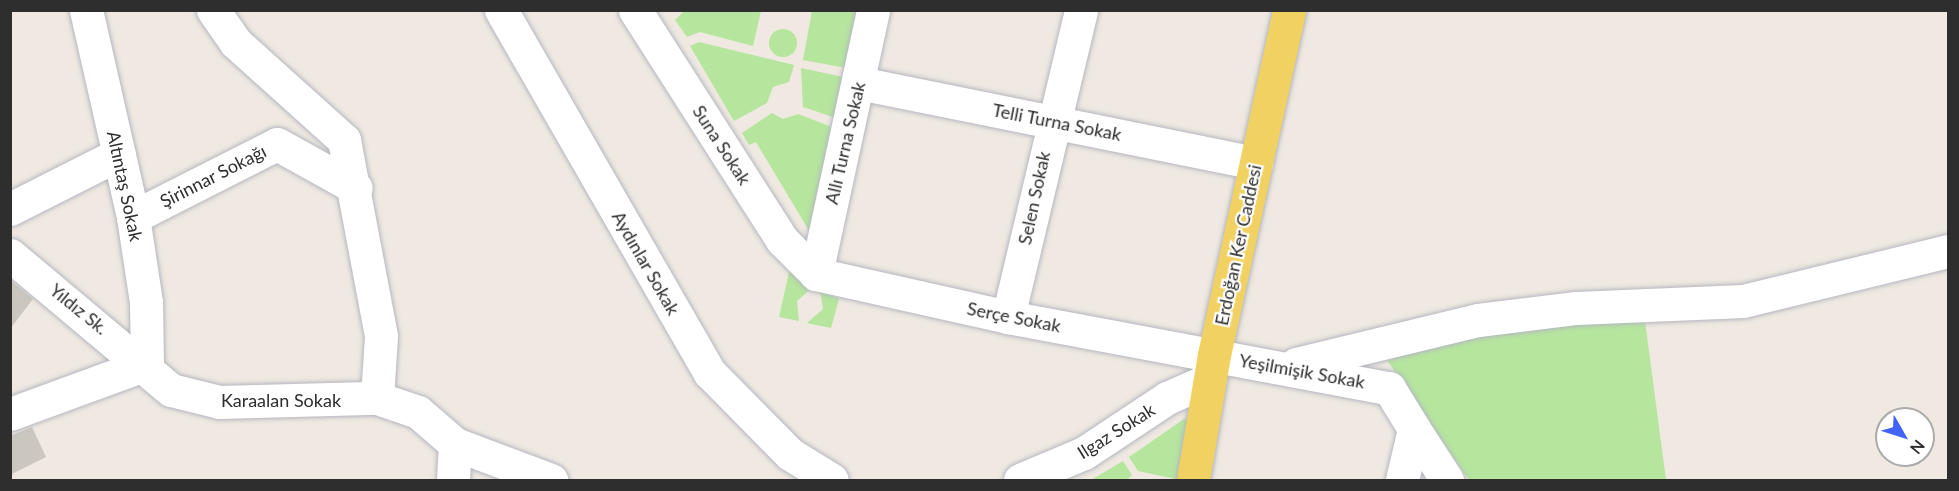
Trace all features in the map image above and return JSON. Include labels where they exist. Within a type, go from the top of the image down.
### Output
[{"type":"main road","name":"Erdoğan Ker Caddesi","points":[[1193,480],[1212,367],[1289,10]]},
{"type":"street","name":"Altıntaş Sokak","points":[[86,10],[134,217],[147,302],[147,364]]},
{"type":"street","points":[[213,10],[236,42],[344,140],[356,188],[381,336],[377,398]]},
{"type":"street","name":"Aydınlar Sokak","points":[[501,10],[710,374],[790,454],[832,480]]},
{"type":"street","name":"Suna Sokak","points":[[636,10],[782,240],[816,274]]},
{"type":"street","name":"Allı Turna Sokak","points":[[816,274],[873,10]]},
{"type":"street","name":"Selen Sokak","points":[[1008,317],[1052,121],[1081,10]]},
{"type":"street","name":"Telli Turna Sokak","points":[[859,83],[1256,163]]},
{"type":"street","name":"Şirinnar Sokağı","points":[[134,217],[277,144],[356,188]]},
{"type":"street","points":[[10,209],[119,153]]},
{"type":"street","points":[[1283,367],[1478,320],[1576,308],[1743,301],[1948,251]]},
{"type":"street","name":"Yıldız Sk.","points":[[10,255],[147,364]]},
{"type":"street","name":"Serçe Sokak","points":[[816,274],[1008,317],[1212,367]]},
{"type":"street","points":[[10,414],[147,364]]},
{"type":"street","name":"Karaalan Sokak","points":[[147,364],[171,390],[219,402],[377,398],[418,412],[456,444],[551,480]]},
{"type":"street","name":"Yeşilmişik Sokak","points":[[1212,367],[1283,367],[1389,388],[1414,429]]},
{"type":"street","name":"Ilgaz Sokak","points":[[1020,480],[1084,453],[1212,367]]},
{"type":"street","points":[[1402,480],[1414,429]]},
{"type":"street","points":[[1414,429],[1447,480]]},
{"type":"street","points":[[453,480],[456,444]]},
{"type":"green space","points":[[685,10],[761,11],[753,46],[700,32],[687,37],[675,20]]},
{"type":"green space","points":[[812,11],[864,11],[851,69],[803,60]]},
{"type":"green space","points":[[783,29],[793,33],[797,43],[793,53],[783,57],[773,53],[769,43],[773,33]]},
{"type":"green space","points":[[699,42],[794,65],[789,82],[773,87],[767,103],[734,121],[690,46]]},
{"type":"green space","points":[[801,68],[848,78],[839,119],[803,107]]},
{"type":"green space","points":[[772,113],[783,119],[798,114],[837,129],[814,239],[756,142],[749,145],[742,133]]},
{"type":"green space","points":[[791,263],[814,286],[797,301],[799,321],[779,317]]},
{"type":"green space","points":[[820,290],[839,299],[831,328],[807,323],[823,309]]},
{"type":"green space","points":[[1645,321],[1666,480],[1469,480],[1387,360],[1494,329]]},
{"type":"green space","points":[[1184,419],[1194,421],[1180,480],[1138,471],[1129,457]]},
{"type":"green space","points":[[1123,461],[1132,475],[1127,480],[1091,480]]},
{"type":"building","points":[[10,280],[33,299],[10,329]]},
{"type":"building","points":[[32,427],[46,457],[10,475],[10,436]]}]
